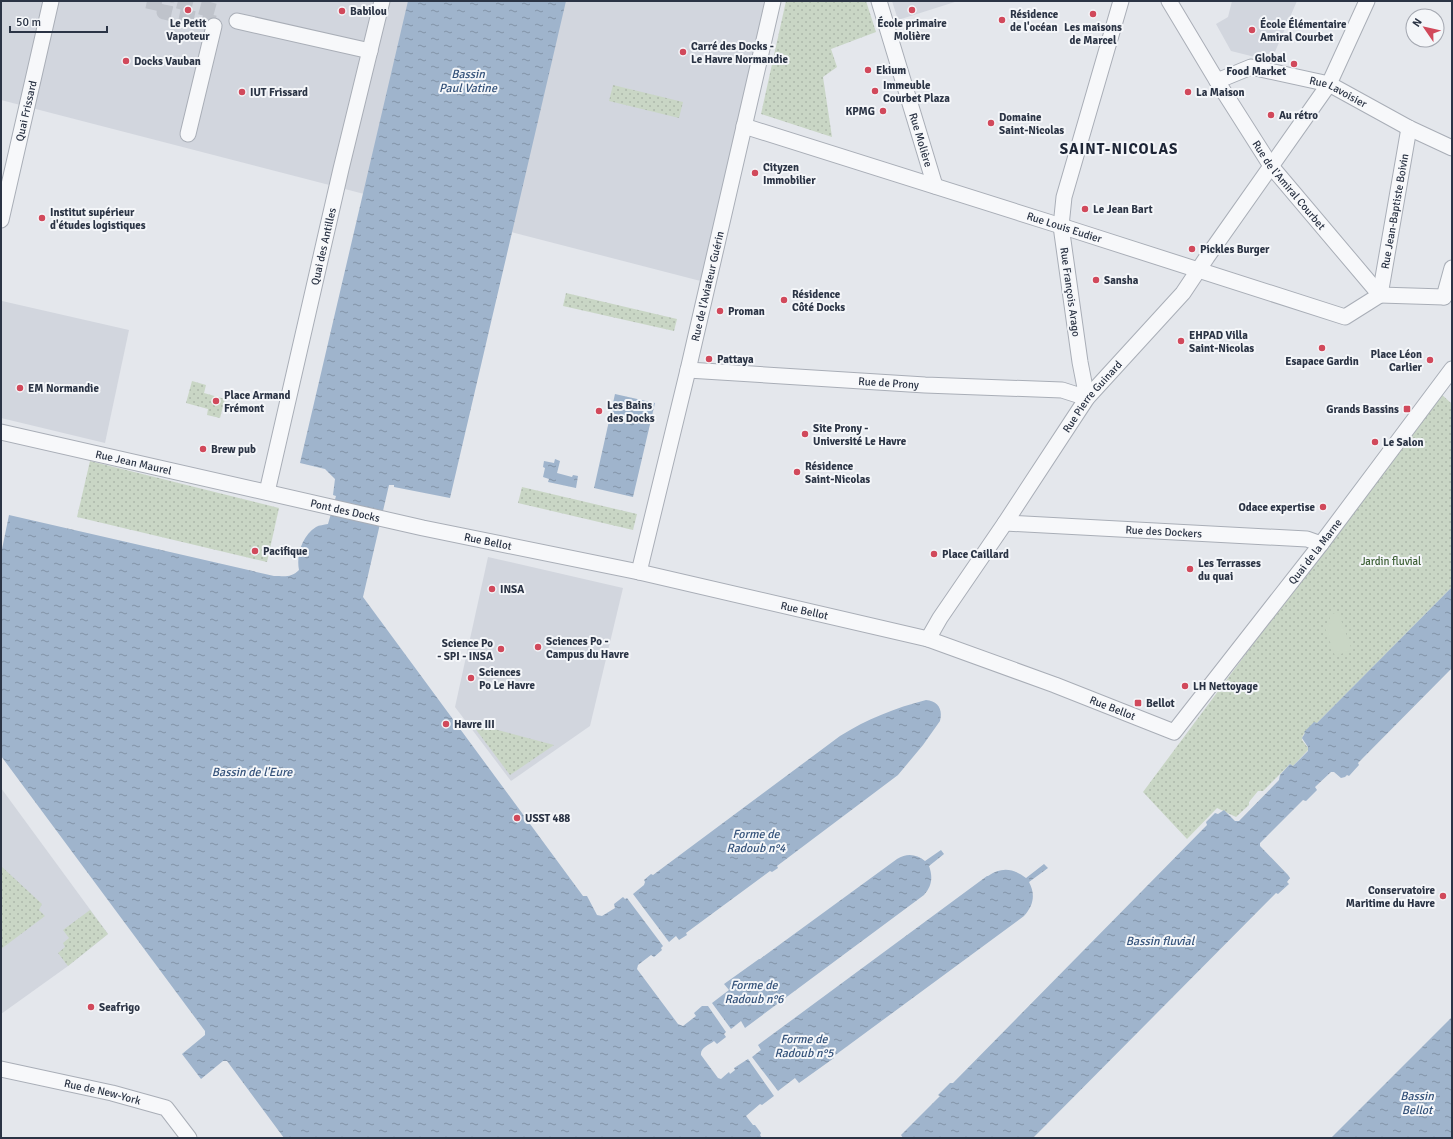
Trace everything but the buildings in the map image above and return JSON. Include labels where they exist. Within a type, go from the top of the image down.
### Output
[{"type":"street","name":"Quai Frissard","points":[[1,220],[51,1]]},
{"type":"street","name":"Quai des Antilles","points":[[267,492],[341,169],[382,1]]},
{"type":"street","name":"Rue de l'Aviateur Guérin","points":[[639,572],[722,226],[773,1]]},
{"type":"street","name":"Rue Molière","points":[[879,1],[935,186]]},
{"type":"street","name":"Rue François Arago","points":[[1087,398],[1080,362],[1061,226],[1064,197],[1121,1]]},
{"type":"street","name":"Rue de l'Amiral Courbet","points":[[1169,1],[1216,81],[1271,166],[1380,295]]},
{"type":"street","name":"Rue Pierre Guinard","points":[[928,639],[940,618],[1005,523],[1087,398],[1183,293],[1329,84],[1367,1]]},
{"type":"street","points":[[238,21],[370,51]]},
{"type":"street","points":[[188,134],[214,26]]},
{"type":"street","name":"Rue Lavoisier","points":[[1216,81],[1251,68],[1329,84],[1409,128],[1452,148]]},
{"type":"street","name":"Rue Louis Eudier","points":[[744,126],[1345,317],[1380,295]]},
{"type":"street","name":"Rue Jean-Baptiste Boivin","points":[[1380,295],[1409,128]]},
{"type":"street","points":[[1380,295],[1448,303],[1452,268]]},
{"type":"street","name":"Quai de la Marne","points":[[1174,732],[1321,544],[1452,369]]},
{"type":"street","name":"Rue de Prony","points":[[688,370],[925,385],[1062,390],[1087,398]]},
{"type":"street","name":"Rue Jean Maurel","points":[[1,432],[267,492]]},
{"type":"street","name":"Pont des Docks","points":[[267,492],[423,528]]},
{"type":"street","name":"Rue des Dockers","points":[[1005,523],[1306,539],[1321,544]]},
{"type":"street","name":"Rue Bellot","points":[[423,528],[639,572],[928,639],[1055,685],[1174,732]]},
{"type":"street","name":"Rue de New-York","points":[[1,1069],[112,1093],[166,1108],[189,1138]]},
{"type":"shaded area","points":[[1,1],[780,1],[716,285],[1,100]]},
{"type":"shaded area","name":"École primaire Molière","points":[[892,1],[958,1],[898,20]]},
{"type":"shaded area","name":"École Élémentaire Amiral Courbet","points":[[1232,1],[1297,1],[1271,61],[1231,51],[1216,24],[1228,17]]},
{"type":"shaded area","points":[[2,301],[129,330],[105,443],[1,418]]},
{"type":"shaded area","name":"Sciences Po - Campus du Havre","points":[[488,557],[623,588],[590,726],[511,781],[455,707]]},
{"type":"shaded area","points":[[1,788],[108,934],[68,966],[1,1014]]},
{"type":"green space","points":[[786,1],[866,1],[876,32],[831,49],[837,67],[823,77],[832,137],[761,114]]},
{"type":"green space","points":[[613,85],[683,102],[679,118],[609,101]]},
{"type":"green space","points":[[566,293],[677,319],[674,331],[563,306]]},
{"type":"green space","points":[[192,381],[206,385],[204,393],[225,399],[220,418],[207,415],[208,409],[186,403]]},
{"type":"green space","name":"Jardin fluvial","points":[[1440,393],[1452,404],[1452,587],[1317,723],[1303,735],[1302,740],[1309,749],[1293,766],[1290,764],[1263,791],[1258,791],[1249,802],[1249,805],[1236,817],[1217,808],[1187,839],[1143,792]]},
{"type":"green space","points":[[90,461],[279,508],[267,562],[77,517]]},
{"type":"green space","points":[[522,487],[637,514],[633,530],[518,503]]},
{"type":"green space","points":[[1338,612],[1352,650],[1335,656],[1324,625],[1331,623],[1329,615]]},
{"type":"green space","points":[[471,723],[554,745],[510,775]]},
{"type":"green space","points":[[1,866],[42,904],[39,910],[45,916],[1,949]]},
{"type":"green space","points":[[90,910],[108,934],[68,966],[58,953],[65,947],[63,943],[69,938],[63,930]]},
{"type":"water","name":"Bassin de l'Eure","points":[[408,1],[566,1],[450,498],[389,485],[363,597],[583,896],[587,896],[597,915],[602,916],[615,908],[614,904],[623,897],[625,899],[627,898],[663,946],[661,948],[662,950],[654,957],[651,955],[638,965],[637,969],[678,1024],[683,1026],[696,1016],[694,1013],[702,1006],[708,1006],[726,1032],[724,1034],[726,1037],[717,1044],[714,1041],[703,1049],[701,1053],[718,1078],[721,1079],[729,1072],[730,1074],[735,1070],[734,1068],[748,1059],[774,1096],[762,1105],[760,1104],[746,1116],[761,1133],[760,1135],[762,1138],[284,1138],[227,1061],[223,1061],[201,1079],[182,1054],[205,1035],[205,1031],[1,756],[1,554],[9,515],[274,576],[285,576],[296,573],[299,570],[299,552],[307,535],[316,527],[328,524],[336,496],[333,495],[335,479],[325,469],[300,463]]},
{"type":"water","points":[[615,394],[655,403],[633,497],[594,488]]},
{"type":"water","points":[[555,459],[560,461],[557,473],[572,477],[573,475],[578,476],[576,488],[548,482],[549,479],[543,477],[545,468],[543,467],[544,461],[554,463]]},
{"type":"water","name":"Bassin fluvial","points":[[1452,587],[1452,668],[1358,763],[1359,765],[1349,776],[1347,775],[1341,778],[1334,772],[1331,772],[1315,787],[1317,790],[1306,801],[1303,800],[1260,843],[1260,846],[1288,875],[1290,878],[1287,882],[1289,884],[1278,894],[1276,893],[1033,1138],[903,1138],[901,1135],[940,1096],[938,1095],[950,1083],[953,1083],[1207,825],[1206,822],[1215,813],[1218,814],[1224,810],[1235,821],[1239,821],[1279,780],[1280,775],[1290,764],[1293,766],[1308,751],[1308,747],[1302,738],[1305,733],[1304,732],[1314,722],[1317,723]]},
{"type":"water","name":"Forme de Radoub n°4","points":[[926,700],[934,702],[939,706],[941,713],[940,721],[923,745],[898,775],[777,866],[778,868],[772,872],[770,871],[686,933],[687,935],[679,940],[676,936],[669,942],[633,894],[644,885],[644,880],[651,874],[653,875],[840,736],[860,724],[903,707]]},
{"type":"water","name":"Forme de Radoub n°6","points":[[941,850],[944,854],[929,866],[931,881],[929,888],[924,895],[745,1028],[741,1021],[731,1029],[712,1003],[729,990],[724,984],[897,859],[911,855],[925,861]]},
{"type":"water","name":"Forme de Radoub n°5","points":[[1044,864],[1048,868],[1029,882],[1033,896],[1030,908],[1024,916],[799,1083],[795,1078],[778,1091],[752,1057],[761,1050],[758,1045],[987,876],[998,871],[1007,870],[1016,872],[1026,878]]},
{"type":"water","name":"Bassin Bellot","points":[[1452,1017],[1452,1138],[1331,1138]]},
{"type":"tunnel","points":[[147,1],[166,5],[167,1]]},
{"type":"tunnel","points":[[178,1],[218,12]]},
{"type":"tunnel","points":[[166,5],[164,12],[215,23]]},
{"type":"place","name":"Le Petit Vapoteur","points":[[188,10]]},
{"type":"place","name":"École primaire Molière","points":[[912,10]]},
{"type":"place","name":"Babilou","points":[[342,11]]},
{"type":"place","name":"Les maisons de Marcel","points":[[1093,14]]},
{"type":"place","name":"Résidence de l'océan","points":[[1002,20]]},
{"type":"place","name":"École Élémentaire Amiral Courbet","points":[[1252,30]]},
{"type":"place","name":"Carré des Docks - Le Havre Normandie","points":[[683,52]]},
{"type":"place","name":"Docks Vauban","points":[[126,61]]},
{"type":"place","name":"Global Food Market","points":[[1294,64]]},
{"type":"place","name":"Ekium","points":[[868,70]]},
{"type":"place","name":"Immeuble Courbet Plaza","points":[[875,91]]},
{"type":"place","name":"IUT Frissard","points":[[242,92]]},
{"type":"place","name":"La Maison","points":[[1188,92]]},
{"type":"place","name":"KPMG","points":[[883,111]]},
{"type":"place","name":"Au rétro","points":[[1271,115]]},
{"type":"place","name":"Domaine Saint-Nicolas","points":[[991,123]]},
{"type":"place","name":"Cityzen Immobilier","points":[[755,173]]},
{"type":"place","name":"Le Jean Bart","points":[[1085,209]]},
{"type":"place","name":"Institut supérieur d'études logistiques","points":[[42,218]]},
{"type":"place","name":"Pickles Burger","points":[[1192,249]]},
{"type":"place","name":"Sansha","points":[[1096,280]]},
{"type":"place","name":"Résidence Côté Docks","points":[[784,300]]},
{"type":"place","name":"Proman","points":[[720,311]]},
{"type":"place","name":"EHPAD Villa Saint-Nicolas","points":[[1181,341]]},
{"type":"place","name":"Esapace Gardin","points":[[1322,348]]},
{"type":"place","name":"Pattaya","points":[[709,359]]},
{"type":"place","name":"Place Léon Carlier","points":[[1430,360]]},
{"type":"place","name":"EM Normandie","points":[[20,388]]},
{"type":"place","name":"Place Armand Frémont","points":[[216,401]]},
{"type":"place","name":"Grands Bassins","points":[[1407,409]]},
{"type":"place","name":"Les Bains des Docks","points":[[599,411]]},
{"type":"place","name":"Site Prony - Université Le Havre","points":[[805,434]]},
{"type":"place","name":"Le Salon","points":[[1375,442]]},
{"type":"place","name":"Brew pub","points":[[203,449]]},
{"type":"place","name":"Résidence Saint-Nicolas","points":[[797,472]]},
{"type":"place","name":"Odace expertise","points":[[1323,507]]},
{"type":"place","name":"Pacifique","points":[[255,551]]},
{"type":"place","name":"Place Caillard","points":[[934,554]]},
{"type":"place","name":"Les Terrasses du quai","points":[[1190,569]]},
{"type":"place","name":"INSA","points":[[492,589]]},
{"type":"place","name":"Sciences Po - Campus du Havre","points":[[538,647]]},
{"type":"place","name":"Science Po - SPI - INSA","points":[[501,649]]},
{"type":"place","name":"Sciences Po Le Havre","points":[[471,678]]},
{"type":"place","name":"LH Nettoyage","points":[[1185,686]]},
{"type":"place","name":"Bellot","points":[[1138,703]]},
{"type":"place","name":"Havre III","points":[[446,724]]},
{"type":"place","name":"USST 488","points":[[517,818]]},
{"type":"place","name":"Conservatoire Maritime du Havre","points":[[1443,896]]},
{"type":"place","name":"Seafrigo","points":[[91,1007]]},
{"type":"district","name":"SAINT-NICOLAS","points":[[1119,149]]},
{"type":"water label","name":"Bassin Paul Vatine","points":[[468,81]]}]
